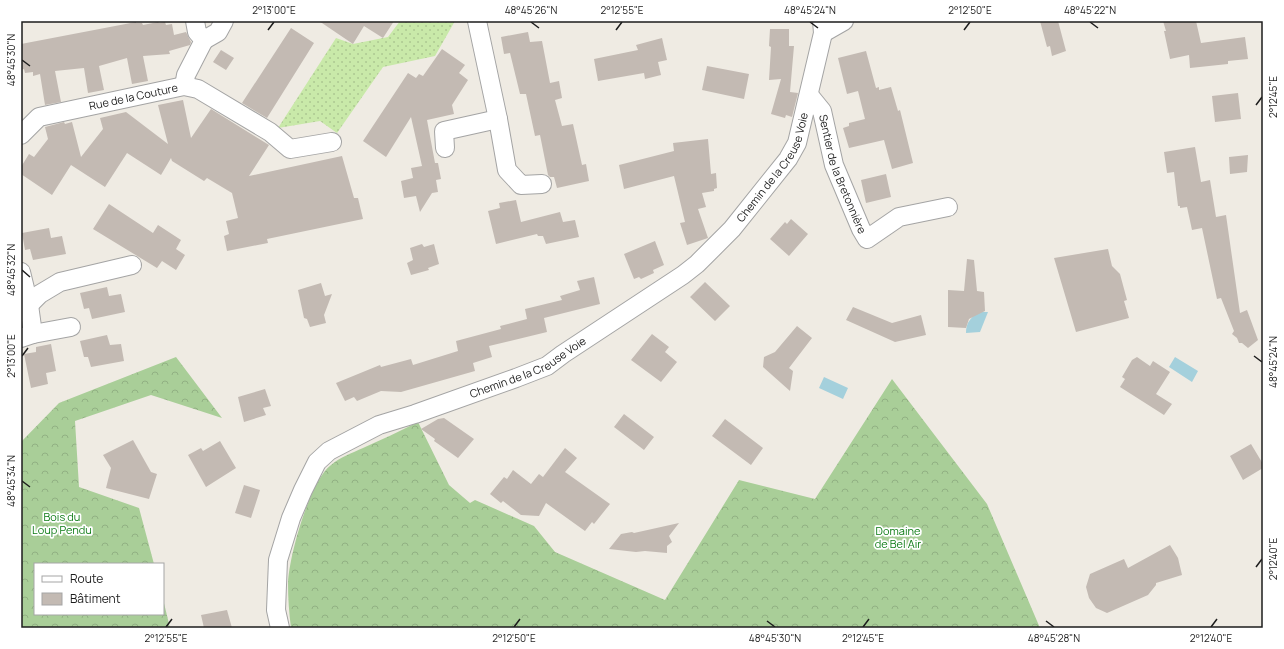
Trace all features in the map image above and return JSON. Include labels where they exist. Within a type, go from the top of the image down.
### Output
[{"type":"street","points":[[195,21],[197,32],[204,40]]},
{"type":"street","points":[[184,86],[186,75],[204,40],[218,32],[224,21]]},
{"type":"street","points":[[477,21],[498,119],[506,170],[521,185],[542,184]]},
{"type":"street","points":[[823,27],[844,21]]},
{"type":"street","name":"Chemin de la Creuse Voie","points":[[280,628],[276,610],[278,560],[291,518],[317,462],[329,451],[379,425],[474,393],[547,366],[683,275],[697,264],[732,229],[788,159],[798,142],[823,27]]},
{"type":"street","name":"Rue de la Couture","points":[[21,135],[39,117],[184,86],[198,89],[270,132],[290,149],[332,142]]},
{"type":"street","name":"Sentier de la Bretonnière","points":[[809,95],[822,111],[834,164],[861,229],[868,239],[899,217],[948,208]]},
{"type":"street","points":[[445,148],[444,131],[498,119]]},
{"type":"street","points":[[29,305],[40,294],[60,282],[132,265]]},
{"type":"street","points":[[21,272],[29,305],[27,336],[71,327]]},
{"type":"green space","points":[[400,21],[455,21],[435,56],[383,67],[337,133],[320,121],[278,128],[336,38],[353,44],[388,37]]},
{"type":"green space","name":"Bois du Loup Pendu","points":[[176,357],[222,418],[151,395],[75,421],[79,487],[139,508],[154,563],[34,563],[34,615],[164,615],[164,603],[170,628],[21,628],[21,442],[59,403]]},
{"type":"green space","name":"Domaine de Bel Air","points":[[892,379],[987,504],[1040,628],[291,628],[288,583],[292,555],[308,502],[323,473],[342,457],[384,439],[418,422],[449,485],[470,503],[475,500],[534,526],[555,552],[665,600],[739,480],[815,499]]},
{"type":"water","points":[[978,312],[988,312],[980,332],[966,333],[968,323]]},
{"type":"water","points":[[1175,357],[1198,371],[1192,382],[1169,367]]},
{"type":"water","points":[[824,377],[848,388],[843,399],[819,388]]},
{"type":"building","points":[[319,21],[394,21],[383,38],[364,26],[353,44]]},
{"type":"building","points":[[1040,21],[1058,21],[1066,51],[1052,56],[1050,46],[1047,47]]},
{"type":"building","points":[[1163,21],[1196,21],[1201,43],[1245,37],[1248,59],[1228,61],[1228,64],[1190,68],[1189,55],[1170,59]]},
{"type":"building","points":[[136,22],[142,23],[143,25],[158,22],[165,22],[166,25],[172,24],[174,35],[186,32],[191,42],[190,45],[169,51],[170,54],[143,56],[148,81],[132,84],[127,58],[99,66],[104,90],[88,93],[84,68],[55,71],[61,102],[45,105],[40,74],[33,76],[33,72],[25,73],[24,69],[21,70],[21,44]]},
{"type":"building","points":[[291,28],[314,43],[267,118],[242,103]]},
{"type":"building","points":[[770,29],[789,29],[789,46],[794,46],[790,92],[798,93],[792,117],[786,115],[785,118],[771,114],[781,79],[769,80],[771,47],[769,46]]},
{"type":"building","points":[[528,32],[530,42],[542,41],[550,83],[559,81],[562,98],[555,100],[562,126],[573,124],[582,165],[586,164],[589,181],[557,188],[554,177],[550,177],[548,175],[540,135],[535,136],[526,94],[520,94],[510,53],[504,54],[501,37]]},
{"type":"building","points":[[662,38],[667,60],[658,62],[661,75],[645,79],[644,73],[598,81],[594,59],[638,50],[636,45]]},
{"type":"building","points":[[442,49],[465,65],[459,73],[468,80],[452,105],[454,114],[427,120],[435,163],[438,163],[441,179],[436,180],[438,192],[432,193],[420,212],[416,196],[404,198],[401,181],[413,178],[411,168],[422,166],[411,117],[386,157],[363,141],[408,73],[416,78],[419,74],[423,76]]},
{"type":"building","points":[[221,50],[234,58],[226,70],[213,62]]},
{"type":"building","points":[[866,51],[876,88],[879,87],[879,90],[891,87],[898,111],[900,110],[913,163],[892,169],[884,140],[849,148],[843,128],[849,126],[849,123],[865,119],[858,91],[847,94],[838,58]]},
{"type":"building","points":[[707,66],[749,74],[744,99],[702,90]]},
{"type":"building","points":[[1238,93],[1241,119],[1215,122],[1212,96]]},
{"type":"building","points":[[183,100],[191,138],[211,109],[269,145],[249,176],[342,156],[354,198],[358,198],[363,219],[267,239],[268,243],[227,251],[224,236],[229,234],[226,221],[238,218],[232,193],[207,178],[204,181],[172,161],[171,158],[161,175],[127,153],[105,187],[71,165],[52,195],[21,174],[21,167],[29,154],[34,157],[48,139],[45,127],[64,122],[65,124],[72,122],[81,157],[103,129],[100,118],[126,112],[168,144],[158,105]]},
{"type":"building","points":[[708,139],[711,174],[716,173],[717,188],[714,189],[714,191],[702,193],[706,207],[698,209],[708,238],[687,245],[680,223],[685,222],[674,176],[624,189],[619,165],[674,151],[673,143]]},
{"type":"building","points":[[1195,147],[1201,182],[1210,180],[1216,217],[1226,215],[1240,313],[1247,310],[1258,340],[1248,348],[1242,343],[1239,343],[1237,338],[1232,334],[1234,331],[1221,298],[1217,299],[1202,228],[1192,230],[1187,207],[1180,208],[1180,206],[1178,206],[1174,172],[1167,173],[1164,152]]},
{"type":"building","points":[[1248,155],[1247,172],[1230,174],[1229,157]]},
{"type":"building","points":[[886,174],[891,197],[866,203],[861,180]]},
{"type":"building","points":[[516,200],[521,222],[560,212],[563,222],[575,220],[579,237],[546,244],[543,236],[538,236],[537,234],[496,244],[488,211],[500,208],[499,203]]},
{"type":"building","points":[[109,204],[153,233],[158,225],[181,240],[176,249],[185,255],[176,270],[162,261],[157,268],[93,229]]},
{"type":"building","points":[[791,219],[808,234],[789,256],[770,239],[785,222],[787,224]]},
{"type":"building","points":[[49,228],[51,238],[62,236],[66,254],[33,260],[30,249],[25,250],[22,233]]},
{"type":"building","points":[[655,241],[664,265],[653,270],[654,273],[641,279],[639,277],[634,279],[624,254]]},
{"type":"building","points":[[422,244],[424,247],[434,244],[439,264],[428,268],[429,270],[411,275],[407,263],[413,260],[410,248]]},
{"type":"building","points":[[1108,249],[1112,266],[1120,274],[1127,300],[1124,301],[1129,318],[1076,332],[1054,258]]},
{"type":"building","points":[[967,259],[974,260],[977,291],[984,292],[985,311],[969,319],[966,328],[948,327],[948,290],[964,291]]},
{"type":"building","points":[[594,277],[600,304],[544,318],[547,332],[489,346],[492,357],[473,363],[475,371],[401,392],[381,391],[357,401],[354,397],[345,401],[336,383],[380,365],[381,367],[411,359],[413,365],[458,351],[456,341],[501,329],[500,326],[527,319],[525,309],[562,300],[560,296],[580,290],[577,281]]},
{"type":"building","points":[[705,282],[730,306],[715,321],[690,297]]},
{"type":"building","points":[[321,283],[325,296],[332,294],[324,315],[326,323],[310,327],[307,319],[304,318],[298,290]]},
{"type":"building","points":[[107,287],[109,296],[121,294],[125,312],[92,319],[89,308],[84,309],[80,293]]},
{"type":"building","points":[[853,307],[892,323],[921,315],[926,335],[895,342],[846,320]]},
{"type":"building","points":[[797,326],[812,338],[789,368],[793,371],[790,391],[763,367],[764,357],[775,352]]},
{"type":"building","points":[[652,334],[669,347],[665,352],[677,362],[661,382],[631,360]]},
{"type":"building","points":[[107,335],[110,345],[121,344],[124,361],[91,367],[88,357],[84,357],[80,341]]},
{"type":"building","points":[[51,344],[56,371],[46,373],[48,384],[31,388],[24,354],[36,352],[36,347]]},
{"type":"building","points":[[1137,357],[1150,366],[1153,361],[1170,372],[1156,394],[1172,404],[1164,415],[1120,387],[1125,379],[1122,377],[1132,360]]},
{"type":"building","points":[[265,389],[271,406],[263,408],[266,415],[244,422],[238,397]]},
{"type":"building","points":[[624,414],[654,437],[644,450],[614,427]]},
{"type":"building","points":[[444,418],[474,439],[458,458],[434,441],[435,439],[421,429],[438,419]]},
{"type":"building","points":[[725,419],[763,448],[751,465],[712,436]]},
{"type":"building","points":[[133,440],[151,472],[157,474],[149,499],[106,488],[111,468],[103,455]]},
{"type":"building","points":[[220,441],[236,468],[206,487],[188,455],[201,448],[203,451]]},
{"type":"building","points":[[1251,444],[1263,464],[1263,468],[1243,480],[1230,456]]},
{"type":"building","points":[[565,448],[577,458],[565,472],[610,504],[594,524],[592,522],[585,531],[546,503],[539,516],[521,515],[503,501],[501,503],[490,494],[504,477],[507,479],[513,470],[531,484],[539,474],[543,477]]},
{"type":"building","points":[[244,485],[260,490],[251,518],[235,513]]},
{"type":"building","points":[[679,523],[669,536],[672,542],[667,546],[667,553],[609,549],[621,534],[634,533]]},
{"type":"building","points":[[1170,545],[1178,558],[1182,575],[1156,583],[1148,595],[1107,613],[1096,608],[1089,598],[1086,587],[1090,574],[1124,559],[1128,568]]},
{"type":"building","points":[[227,610],[232,628],[204,628],[201,615]]}]
